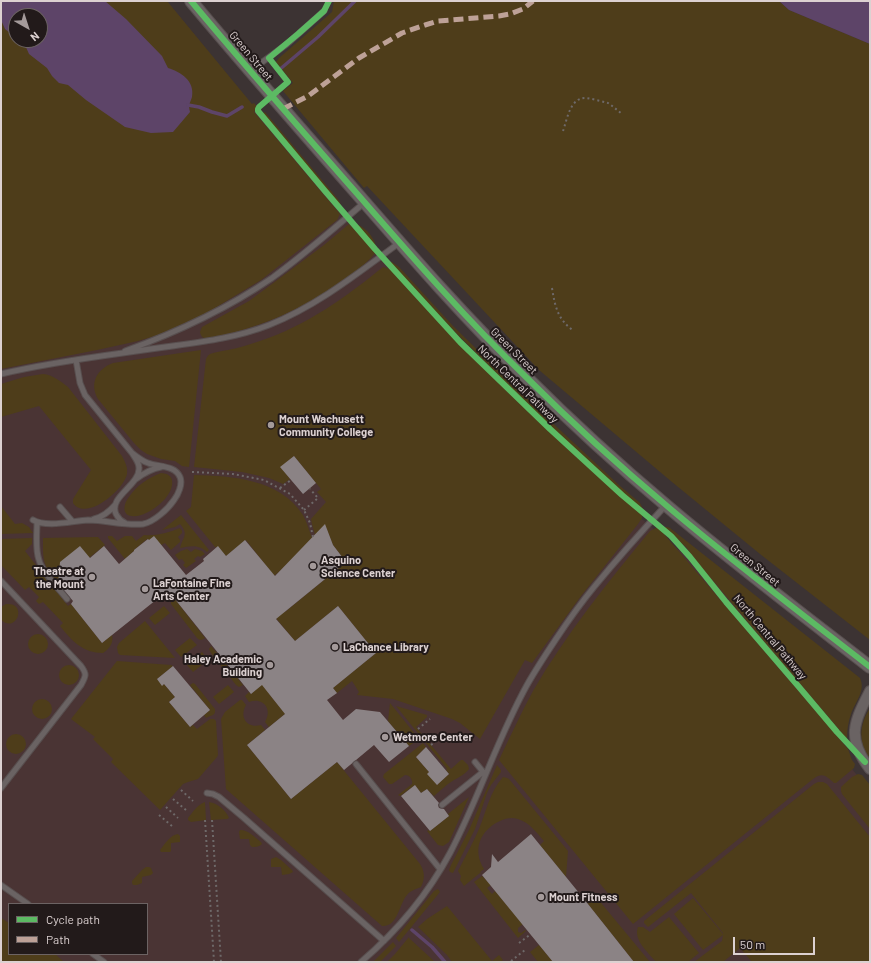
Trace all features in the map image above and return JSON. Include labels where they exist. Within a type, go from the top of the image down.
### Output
[{"type":"street","name":"Green Street","points":[[191,1],[250,72],[399,243],[468,318],[527,378],[606,452],[666,505],[768,589],[870,667]]},
{"type":"street","points":[[870,691],[859,712],[854,731],[854,738],[859,751],[870,769]]},
{"type":"lane","points":[[250,72],[287,44],[324,11]]},
{"type":"lane","points":[[112,355],[181,328],[255,289],[288,266],[364,203]]},
{"type":"lane","points":[[1,374],[76,360],[220,340],[268,325],[290,316],[317,301],[399,243]]},
{"type":"lane","points":[[76,360],[80,383],[85,395],[138,463],[138,475],[134,482]]},
{"type":"lane","points":[[89,520],[144,524],[156,518],[168,508],[176,498],[179,491],[180,477],[175,470],[148,463],[140,460],[132,454]]},
{"type":"lane","points":[[67,599],[48,576],[39,562],[35,521],[49,523],[98,518],[112,510],[121,496],[145,472],[159,467],[168,467]]},
{"type":"lane","points":[[115,504],[117,516],[123,522],[128,524]]},
{"type":"lane","points":[[361,962],[384,941],[419,901],[440,869],[456,841],[484,774],[510,719],[542,660],[594,587],[666,505]]},
{"type":"lane","points":[[60,507],[72,521]]},
{"type":"lane","points":[[1,581],[81,666],[85,675],[81,685],[1,788]]},
{"type":"lane","points":[[475,762],[484,774]]},
{"type":"lane","points":[[356,764],[440,869]]},
{"type":"lane","points":[[442,805],[484,774]]},
{"type":"lane","points":[[207,793],[219,797],[229,805],[384,941]]},
{"type":"lane","points":[[1,885],[27,903]]},
{"type":"lane","points":[[94,955],[104,962]]},
{"type":"path","points":[[562,131],[572,106],[581,99],[586,98],[608,103],[622,114]]},
{"type":"path","points":[[552,288],[558,312],[566,324],[574,331]]},
{"type":"path","points":[[192,472],[233,474],[264,480],[280,488],[290,494],[304,510],[310,523],[313,537]]},
{"type":"path","points":[[280,488],[291,480]]},
{"type":"path","points":[[304,510],[318,498],[310,489]]},
{"type":"path","points":[[418,729],[430,719]]},
{"type":"path","points":[[431,745],[443,736]]},
{"type":"path","points":[[181,790],[193,801]]},
{"type":"path","points":[[173,798],[186,810]]},
{"type":"path","points":[[166,807],[178,818]]},
{"type":"path","points":[[158,815],[172,826]]},
{"type":"path","points":[[204,820],[214,962]]},
{"type":"path","points":[[212,820],[221,962]]},
{"type":"path","points":[[519,943],[531,934]]},
{"type":"path","points":[[511,961],[525,950]]},
{"type":"shaded area","name":"Mount Wachusett Community College","points":[[1,1],[167,1],[320,188],[456,344],[625,505],[829,675],[803,709],[870,791],[870,962],[1,962]]},
{"type":"shaded area","points":[[1,1],[167,1],[252,104],[254,103],[258,108],[254,112],[340,214],[337,220],[261,280],[205,314],[158,335],[97,350],[1,369]]},
{"type":"shaded area","points":[[1,1],[105,1],[126,19],[162,56],[168,68],[178,72],[186,78],[192,91],[192,97],[189,105],[190,112],[173,132],[151,133],[125,127],[86,100],[68,85],[59,83],[47,68],[29,54],[26,48],[48,48],[48,8],[8,8],[8,31],[5,29],[1,20]]},
{"type":"shaded area","points":[[334,1],[779,1],[789,10],[870,44],[870,640],[760,554],[539,370],[367,186],[364,188],[283,91],[293,83],[276,62],[332,12]]},
{"type":"shaded area","points":[[779,1],[870,1],[870,44],[789,10]]},
{"type":"shaded area","points":[[265,112],[337,198],[340,202],[341,208],[262,114]]},
{"type":"shaded area","points":[[349,224],[376,252],[351,275],[335,287],[301,307],[283,315],[247,329],[209,339],[202,336],[200,332],[202,327],[249,301],[324,245]]},
{"type":"shaded area","points":[[355,224],[362,227],[369,233],[376,248]]},
{"type":"shaded area","points":[[388,262],[392,262],[399,267],[453,326],[545,416],[640,503],[643,511],[548,424],[457,334]]},
{"type":"shaded area","points":[[383,267],[390,269],[459,344],[562,444],[642,515],[642,518],[638,524],[581,596],[532,663],[525,660],[480,739],[460,723],[452,719],[393,699],[357,695],[359,692],[352,681],[337,693],[333,688],[376,653],[338,606],[295,641],[265,605],[285,612],[346,562],[333,545],[325,525],[315,535],[311,519],[326,502],[317,492],[321,489],[294,456],[281,467],[290,479],[283,484],[269,478],[242,472],[194,467],[206,359],[208,356],[210,354],[236,348],[277,335],[309,319],[340,300]]},
{"type":"shaded area","points":[[201,350],[189,467],[182,466],[175,461],[161,459],[141,450],[98,399],[94,387],[96,377],[99,373],[113,363]]},
{"type":"shaded area","points":[[43,374],[53,377],[68,387],[122,456],[127,467],[127,474],[119,488],[104,502],[95,506],[86,509],[79,508],[73,503],[73,499],[91,470],[39,406],[1,417],[1,384],[24,377]]},
{"type":"shaded area","points":[[161,473],[167,474],[172,480],[171,488],[167,497],[149,512],[137,516],[126,513],[124,508],[127,499],[132,493],[143,482]]},
{"type":"shaded area","points":[[194,475],[224,477],[254,482],[282,494],[293,503],[303,515],[312,538],[280,571],[266,582],[271,572],[246,540],[226,556],[218,547],[215,547],[186,511],[191,507]]},
{"type":"shaded area","points":[[1,506],[15,524],[22,523],[29,527],[33,533],[1,534]]},
{"type":"shaded area","points":[[181,515],[209,550],[207,552],[204,549],[197,547],[190,546],[180,548],[185,533],[180,524],[175,527],[162,530]]},
{"type":"shaded area","points":[[658,527],[848,749],[855,764],[854,768],[836,783],[822,775],[813,779],[633,924],[499,760],[533,691],[559,649],[588,609],[650,531]]},
{"type":"shaded area","points":[[663,527],[670,528],[860,678],[862,683],[861,692],[850,717],[847,739],[686,547]]},
{"type":"shaded area","points":[[180,528],[182,533],[178,537],[180,542],[171,550],[165,543],[161,545],[147,539],[125,559],[108,538],[108,536],[112,536],[117,541],[125,536],[132,536],[136,541],[144,535],[162,534]]},
{"type":"shaded area","points":[[98,537],[105,545],[58,583],[48,570],[45,563],[43,555],[43,538]]},
{"type":"shaded area","points":[[32,538],[32,544],[25,551],[68,606],[71,604],[102,643],[112,635],[110,646],[103,653],[90,651],[78,645],[60,626],[63,623],[43,602],[39,604],[36,601],[39,597],[29,587],[25,590],[1,565],[1,539]]},
{"type":"shaded area","points":[[187,549],[191,552],[195,549],[202,551],[205,554],[200,557],[198,556],[194,559],[196,561],[186,568],[183,565],[185,563],[182,559],[179,560],[175,555]]},
{"type":"shaded area","points":[[174,598],[205,638],[199,640],[197,638],[171,604]]},
{"type":"shaded area","points":[[6,604],[13,605],[17,608],[18,616],[12,623],[7,623],[1,620],[1,607]]},
{"type":"shaded area","points":[[164,606],[170,613],[155,625],[149,618]]},
{"type":"shaded area","points":[[145,621],[175,658],[120,655],[118,653],[117,647],[119,643]]},
{"type":"shaded area","points":[[38,634],[45,637],[48,644],[45,651],[38,654],[31,651],[28,644],[31,637]]},
{"type":"shaded area","points":[[190,638],[197,645],[181,657],[175,650]]},
{"type":"shaded area","points":[[211,646],[243,685],[239,687],[236,685],[211,653],[209,649]]},
{"type":"shaded area","points":[[202,652],[208,660],[193,672],[187,665]]},
{"type":"shaded area","points":[[117,661],[173,666],[157,679],[162,685],[164,684],[175,697],[169,702],[190,727],[193,725],[197,729],[210,719],[214,719],[216,721],[217,757],[198,779],[183,784],[160,810],[111,762],[113,759],[93,739],[95,737],[71,719]]},
{"type":"shaded area","points":[[69,665],[76,668],[79,675],[76,682],[69,685],[62,682],[59,675],[62,668]]},
{"type":"shaded area","points":[[193,683],[215,709],[215,713],[213,715],[206,718],[204,715],[210,710],[190,685]]},
{"type":"shaded area","points":[[263,683],[273,699],[286,713],[269,727],[265,722],[268,713],[265,705],[259,701],[249,702],[245,696],[249,692],[251,694]]},
{"type":"shaded area","points":[[228,685],[234,692],[219,704],[213,697]]},
{"type":"shaded area","points":[[42,699],[49,702],[52,709],[49,716],[42,719],[35,716],[32,709],[35,702]]},
{"type":"shaded area","points":[[242,700],[246,705],[243,714],[248,724],[256,726],[261,725],[265,730],[247,745],[291,799],[337,762],[420,864],[424,876],[421,887],[411,891],[407,895],[392,923],[382,926],[226,789],[221,719],[225,712]]},
{"type":"shaded area","points":[[390,703],[419,739],[409,746],[388,721]]},
{"type":"shaded area","points":[[396,706],[427,715],[427,717],[416,727],[451,769],[461,760],[468,765],[469,769],[466,773],[449,783],[434,796],[427,789],[421,793],[415,785],[400,796],[398,795],[412,784],[411,778],[405,775],[392,784],[389,784],[383,777],[384,774],[423,743],[426,747],[416,757],[429,772],[437,785],[449,774],[446,770],[447,769]]},
{"type":"shaded area","points":[[870,708],[870,759],[863,747],[861,734],[866,714]]},
{"type":"shaded area","points":[[16,734],[23,737],[26,744],[23,751],[16,754],[9,751],[6,744],[9,737]]},
{"type":"shaded area","points":[[497,765],[501,772],[487,793],[475,829],[453,873],[450,872],[449,870],[451,865],[469,830]]},
{"type":"shaded area","points":[[858,774],[862,775],[870,785],[870,829],[841,791],[841,787],[852,777]]},
{"type":"shaded area","points":[[503,777],[509,779],[568,851],[566,877],[540,845],[544,841],[535,831],[522,821],[516,818],[511,818],[502,820],[493,825],[483,835],[479,848],[480,862],[484,869],[480,872],[482,874],[480,873],[464,886],[460,880],[461,876],[458,871],[479,829],[491,795]]},
{"type":"shaded area","points":[[818,782],[827,784],[870,837],[870,962],[752,962],[740,948],[723,962],[694,962],[722,941],[723,935],[703,950],[674,914],[693,898],[723,933],[691,893],[648,927],[644,923],[644,921]]},
{"type":"shaded area","points":[[469,797],[449,842],[443,846],[438,845],[427,831],[430,831],[449,816],[448,814]]},
{"type":"shaded area","points":[[205,802],[206,820],[191,822],[188,820],[195,809]]},
{"type":"shaded area","points":[[209,802],[221,807],[229,818],[211,820]]},
{"type":"shaded area","points":[[240,830],[249,832],[262,844],[252,847],[249,839],[240,839]]},
{"type":"shaded area","points":[[178,834],[180,836],[180,842],[171,843],[170,852],[161,852],[160,850],[168,840]]},
{"type":"shaded area","points":[[276,857],[293,872],[282,875],[281,867],[271,867],[271,859]]},
{"type":"shaded area","points":[[146,867],[151,868],[153,873],[142,877],[142,883],[133,885],[132,881]]},
{"type":"shaded area","points":[[482,876],[491,885],[487,888],[492,894],[495,891],[523,924],[518,928],[518,932],[521,933],[525,930],[526,931],[518,938],[474,882]]},
{"type":"shaded area","points":[[438,889],[440,892],[399,942],[396,938],[434,891]]},
{"type":"shaded area","points":[[592,892],[650,962],[634,962],[584,899]]},
{"type":"shaded area","points":[[447,906],[492,961],[499,955],[503,960],[500,962],[452,962],[447,955],[418,927],[427,919]]},
{"type":"shaded area","points":[[669,917],[699,953],[688,962],[656,962],[639,941],[637,932],[638,927],[643,927],[650,932]]},
{"type":"shaded area","points":[[1,918],[8,922],[8,955],[56,955],[64,962],[1,962]]},
{"type":"shaded area","points":[[409,938],[435,962],[387,962]]},
{"type":"shaded area","points":[[393,942],[396,946],[380,962],[373,962]]},
{"type":"shaded area","points":[[539,945],[553,962],[538,962],[530,952]]},
{"type":"building","points":[[294,456],[316,483],[303,494],[280,467]]},
{"type":"building","points":[[325,524],[333,545],[346,562],[276,619],[295,641],[338,606],[376,653],[333,688],[337,693],[327,700],[343,720],[356,709],[380,712],[409,746],[389,762],[374,745],[344,770],[337,762],[291,799],[247,745],[285,714],[262,685],[251,694],[174,598],[166,592],[102,643],[71,604],[73,601],[58,583],[60,562],[80,546],[90,558],[104,546],[119,564],[134,550],[154,536],[186,575],[204,561],[203,559],[218,546],[226,556],[245,540],[275,576]]},
{"type":"building","points":[[173,666],[210,710],[190,727],[169,702],[175,697],[164,684],[162,686],[157,679]]},
{"type":"building","points":[[426,747],[449,774],[437,785],[427,774],[429,772],[416,757]]},
{"type":"building","points":[[415,785],[421,793],[427,789],[439,803],[439,808],[444,809],[449,816],[430,831],[401,796]]},
{"type":"building","name":"Mount Fitness","points":[[531,834],[634,962],[553,962],[482,875],[491,867],[492,854],[498,862]]},
{"type":"waterway","points":[[279,70],[318,37],[355,1]]},
{"type":"waterway","points":[[188,105],[227,116],[242,107]]},
{"type":"waterway","points":[[412,930],[432,947],[445,962]]},
{"type":"marked path","points":[[283,109],[308,96],[359,58],[402,33],[438,21],[510,14],[523,9],[533,1]]},
{"type":"cycle path","name":"North Central Pathway","points":[[191,1],[420,266],[543,394],[577,427],[692,527],[870,667]]},
{"type":"cycle path","name":"North Central Pathway","points":[[329,1],[324,11],[269,58],[288,82],[259,107],[258,111],[375,249],[460,342],[550,429],[622,495],[671,536],[837,732],[865,762]]},
{"type":"place","name":"Mount Wachusett Community College","points":[[271,425]]},
{"type":"place","name":"Asquino Science Center","points":[[313,566]]},
{"type":"place","name":"Theatre at the Mount","points":[[92,577]]},
{"type":"place","name":"LaFontaine Fine Arts Center","points":[[145,589]]},
{"type":"place","name":"LaChance Library","points":[[335,647]]},
{"type":"place","name":"Haley Academic Building","points":[[270,665]]},
{"type":"place","name":"Wetmore Center","points":[[385,737]]},
{"type":"place","name":"Mount Fitness","points":[[541,897]]}]
